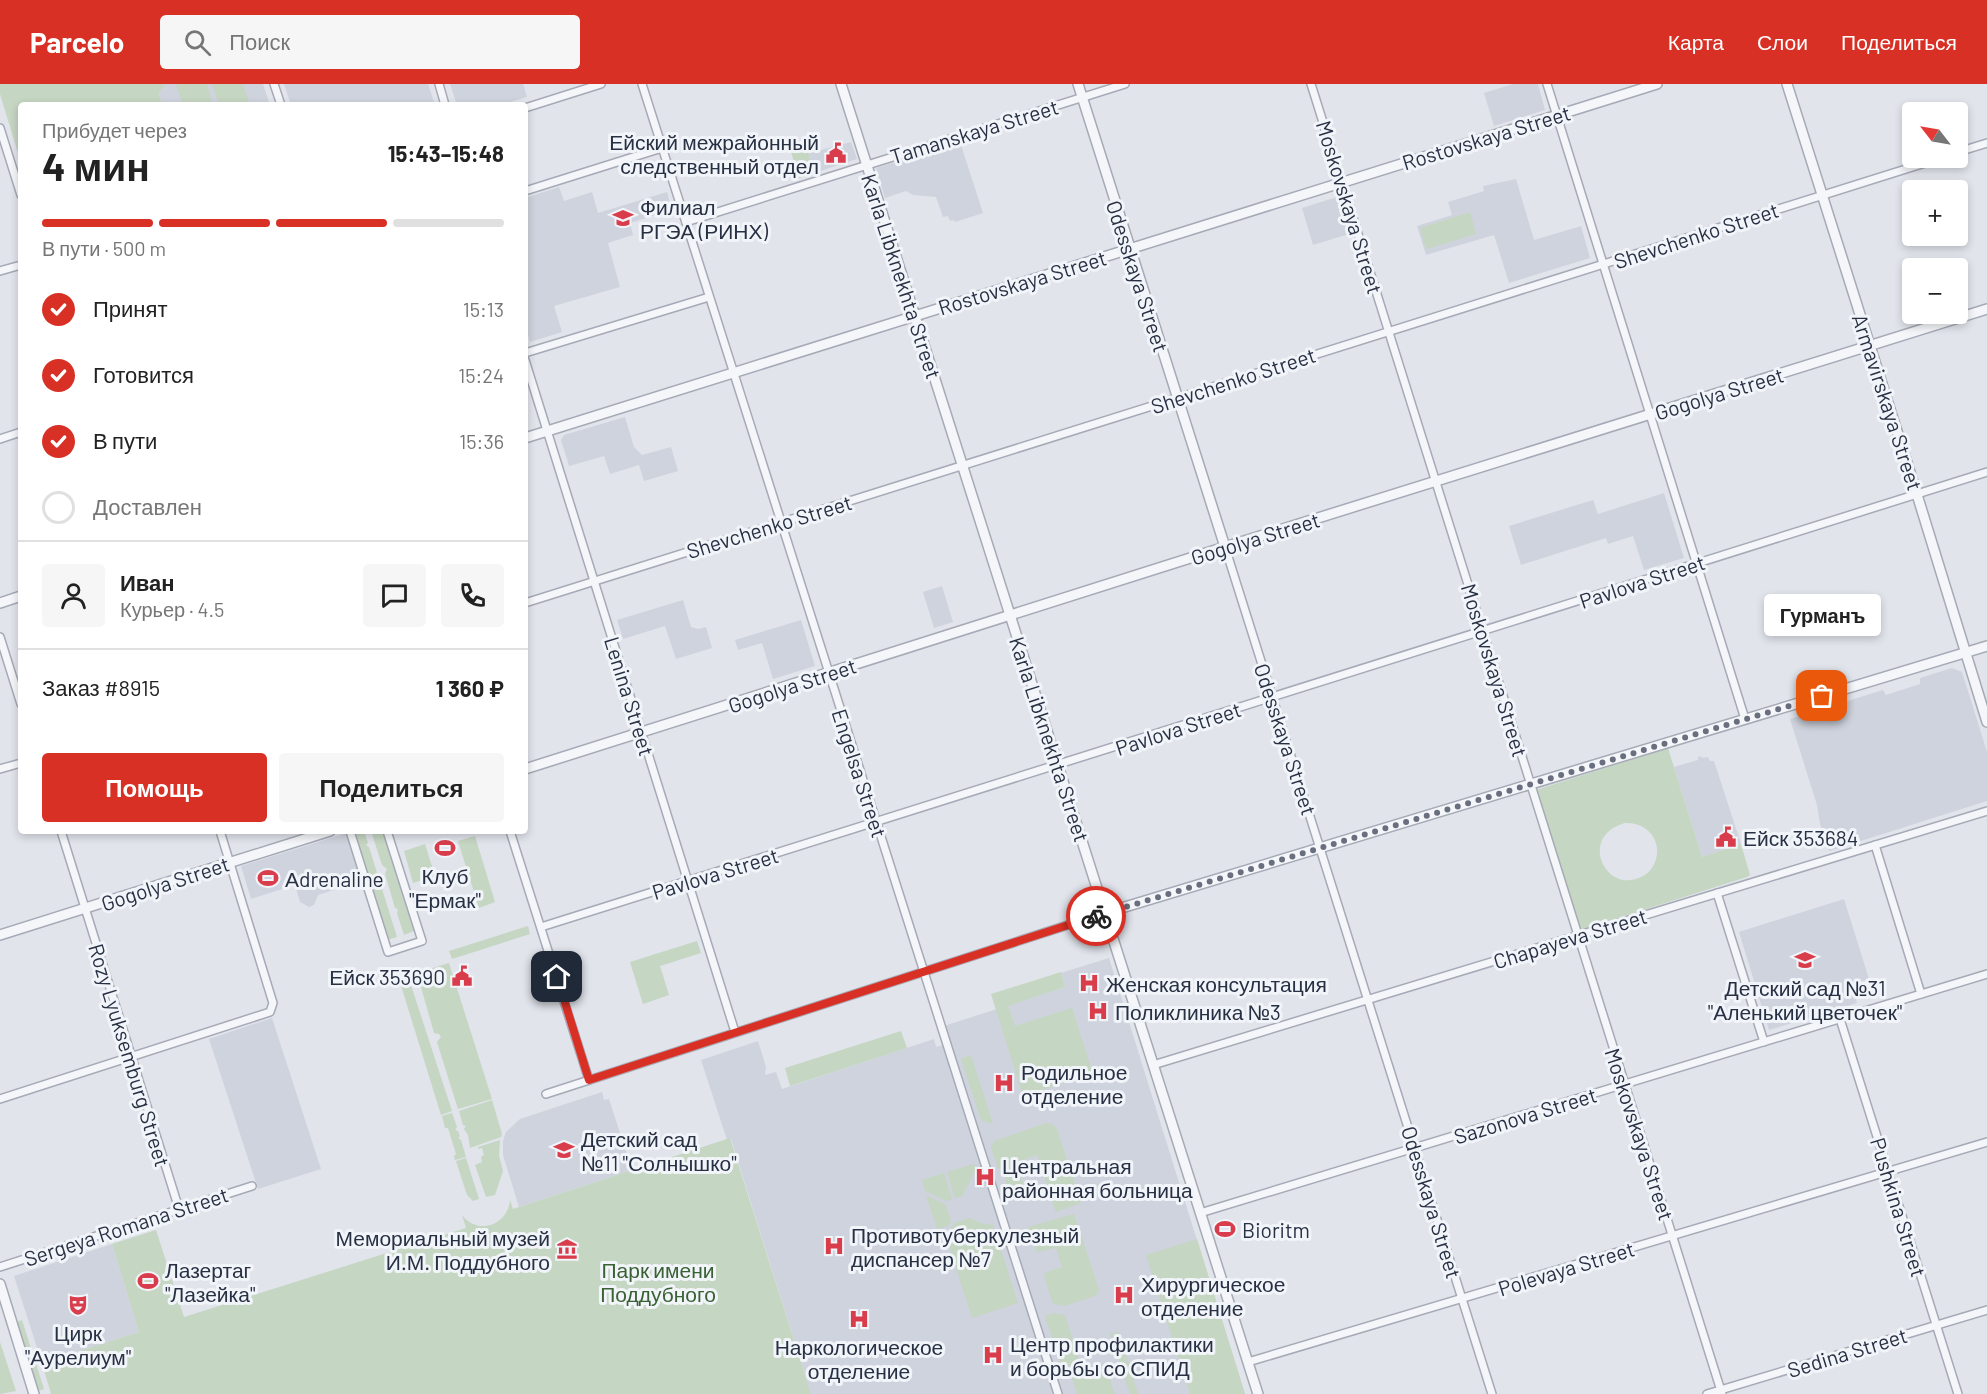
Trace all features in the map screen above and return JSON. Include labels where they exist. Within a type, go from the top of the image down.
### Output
[{"type":"street","points":[[274,84],[280,102]]},
{"type":"street","points":[[439,84],[444,102]]},
{"type":"street","points":[[528,107],[601,84]]},
{"type":"street","name":"Engelsa Street","points":[[642,84],[1058,1394]]},
{"type":"street","name":"Karla Libknekhta Street","points":[[842,84],[1258,1394]]},
{"type":"street","name":"Odesskaya Street","points":[[1078,84],[1492,1394]]},
{"type":"street","name":"Tamanskaya Street","points":[[686,222],[1125,84]]},
{"type":"street","name":"Moskovskaya Street","points":[[1311,84],[1721,1392]]},
{"type":"street","points":[[1547,84],[1745,719]]},
{"type":"street","name":"Rostovskaya Street","points":[[528,437],[1657,84]]},
{"type":"street","name":"Armavirskaya Street","points":[[1787,84],[1987,722]]},
{"type":"street","points":[[0,128],[18,185]]},
{"type":"street","points":[[1968,149],[1987,143]]},
{"type":"street","points":[[528,190],[662,148]]},
{"type":"street","name":"Shevchenko Street","points":[[528,602],[1908,168]]},
{"type":"street","points":[[0,271],[18,266]]},
{"type":"street","points":[[528,352],[709,297]]},
{"type":"street","name":"Gogolya Street","points":[[528,768],[1987,309]]},
{"type":"street","name":"Lenina Street","points":[[528,370],[735,1032]]},
{"type":"street","points":[[0,439],[18,433]]},
{"type":"street","name":"Pavlova Street","points":[[541,927],[1987,472]]},
{"type":"street","points":[[0,603],[18,597]]},
{"type":"street","points":[[0,637],[18,694]]},
{"type":"street","points":[[546,1094],[1105,913],[1987,646]]},
{"type":"street","points":[[0,769],[18,764]]},
{"type":"street","name":"Chapayeva Street","points":[[1153,1065],[1987,811]]},
{"type":"street","name":"Rozy Lyuksemburg Street","points":[[62,834],[179,1209]]},
{"type":"street","points":[[0,1099],[268,1013],[272,1009],[273,1004],[221,834]]},
{"type":"street","name":"Gogolya Street","points":[[0,935],[320,834]]},
{"type":"street","points":[[351,834],[388,952],[422,941],[388,834]]},
{"type":"street","points":[[511,834],[589,1080]]},
{"type":"street","points":[[1875,845],[1922,994]]},
{"type":"street","points":[[1717,893],[1764,1042]]},
{"type":"street","name":"Sazonova Street","points":[[1200,1213],[1987,974]]},
{"type":"street","name":"Pushkina Street","points":[[1840,1019],[1958,1394]]},
{"type":"street","name":"Polevaya Street","points":[[1248,1362],[1987,1142]]},
{"type":"street","name":"Sergeya Romana Street","points":[[0,1267],[252,1186]]},
{"type":"street","points":[[0,1284],[34,1394]]},
{"type":"street","name":"Sedina Street","points":[[1707,1394],[1721,1392],[1987,1310]]},
{"type":"shaded area","points":[[165,84],[263,84],[269,102],[161,102],[159,94]]},
{"type":"shaded area","points":[[284,84],[428,84],[434,102],[290,102]]},
{"type":"shaded area","points":[[450,84],[523,84],[527,97],[511,102],[456,102]]},
{"type":"shaded area","points":[[1513,84],[1538,84],[1545,110],[1494,126],[1484,93]]},
{"type":"shaded area","name":"Ейский межрайонный следственный отдел","points":[[851,142],[857,159],[814,173],[807,149],[815,146],[817,151]]},
{"type":"shaded area","points":[[960,142],[983,213],[955,222],[950,221],[948,216],[943,217],[936,197],[913,195],[906,191],[885,198],[876,168]]},
{"type":"shaded area","points":[[1516,179],[1534,240],[1581,226],[1590,258],[1509,283],[1494,235],[1426,255],[1417,226],[1452,215],[1448,202],[1484,191],[1483,186]]},
{"type":"shaded area","points":[[559,187],[564,201],[592,192],[598,213],[667,192],[672,210],[630,223],[633,235],[608,243],[620,287],[554,306],[562,332],[530,342],[528,335],[528,197]]},
{"type":"shaded area","points":[[1337,197],[1349,234],[1313,245],[1302,208]]},
{"type":"shaded area","points":[[625,417],[634,447],[642,455],[671,447],[678,471],[644,481],[639,465],[610,474],[604,456],[569,466],[561,440],[564,435]]},
{"type":"shaded area","points":[[1664,493],[1684,558],[1644,570],[1633,536],[1608,544],[1606,538],[1521,565],[1509,526],[1593,500],[1598,514]]},
{"type":"shaded area","points":[[942,586],[953,622],[934,628],[923,592]]},
{"type":"shaded area","points":[[683,600],[691,627],[698,629],[706,627],[712,648],[676,659],[665,626],[623,639],[617,620]]},
{"type":"shaded area","points":[[801,620],[815,666],[773,679],[762,643],[738,650],[735,640]]},
{"type":"shaded area","points":[[1952,668],[1962,672],[1987,752],[1987,801],[1829,851],[1790,719],[1883,690],[1886,695],[1920,684],[1920,678]]},
{"type":"shaded area","points":[[1701,756],[1714,761],[1741,844],[1702,857],[1674,767],[1698,760]]},
{"type":"shaded area","points":[[347,834],[361,881],[318,895],[314,905],[309,907],[300,902],[295,885],[251,899],[241,866]]},
{"type":"shaded area","name":"Детский сад №31 \"Аленький цветочек\"","points":[[1844,899],[1869,979],[1852,984],[1857,1003],[1769,1030],[1739,932]]},
{"type":"shaded area","name":"Центральная районная больница","points":[[1109,958],[1245,1394],[811,1394],[731,1139],[727,1140],[701,1060],[758,1041],[766,1067],[765,1075],[776,1072],[782,1089],[934,1039],[936,1047],[950,1043],[944,1026],[1065,987],[1061,973]]},
{"type":"shaded area","points":[[272,1018],[321,1169],[258,1189],[209,1039]]},
{"type":"shaded area","name":"Детский сад №11 \"Солнышко\"","points":[[602,1092],[604,1100],[609,1099],[632,1170],[519,1207],[503,1155],[503,1141],[506,1132],[520,1119]]},
{"type":"shaded area","points":[[112,1244],[139,1332],[42,1363],[14,1276]]},
{"type":"green space","points":[[0,84],[165,84],[159,94],[161,102],[18,102],[18,153],[0,94]]},
{"type":"green space","points":[[176,84],[207,84],[212,102],[182,102]]},
{"type":"green space","points":[[212,84],[243,84],[249,102],[218,102]]},
{"type":"green space","points":[[802,148],[807,149],[814,173],[799,178],[791,152]]},
{"type":"green space","points":[[1470,212],[1476,234],[1426,249],[1420,228]]},
{"type":"green space","points":[[1668,748],[1702,857],[1741,844],[1750,875],[1580,930],[1536,790]],"holes":[[[1625,823],[1632,823],[1648,831],[1655,841],[1657,854],[1648,872],[1630,880],[1618,878],[1608,872],[1602,862],[1600,851],[1602,840],[1610,830]]]},
{"type":"green space","points":[[354,834],[365,834],[368,843],[366,845],[369,847],[397,937],[387,940]]},
{"type":"green space","points":[[372,834],[384,834],[414,931],[404,935],[397,913],[398,909],[395,908],[385,874],[387,869],[382,865]]},
{"type":"green space","points":[[475,836],[495,902],[479,908],[458,841]]},
{"type":"green space","points":[[425,844],[435,876],[413,883],[404,851]]},
{"type":"green space","points":[[528,926],[530,934],[452,959],[449,951]]},
{"type":"green space","points":[[697,941],[701,953],[660,966],[669,995],[643,1004],[630,962]]},
{"type":"green space","points":[[449,963],[492,1099],[458,1109],[437,1042],[441,1037],[434,1033],[417,973]]},
{"type":"green space","points":[[1061,972],[1065,987],[1008,1006],[1015,1026],[1072,1008],[1093,1074],[1023,1096],[991,994]]},
{"type":"green space","points":[[408,976],[452,1111],[441,1115],[399,979]]},
{"type":"green space","points":[[901,1031],[907,1048],[790,1086],[785,1068]]},
{"type":"green space","points":[[971,1055],[993,1124],[981,1120],[961,1059]]},
{"type":"green space","points":[[492,1100],[501,1137],[470,1148],[468,1135],[464,1129],[466,1126],[463,1125],[459,1111]]},
{"type":"green space","points":[[452,1113],[457,1127],[455,1130],[458,1131],[460,1136],[458,1138],[461,1140],[466,1157],[455,1160],[456,1154],[442,1116]]},
{"type":"green space","points":[[1046,1123],[1052,1124],[1057,1129],[1081,1203],[1056,1212],[1037,1155],[998,1169],[991,1147],[994,1141]]},
{"type":"green space","name":"Парк имени Поддубного","points":[[730,1138],[811,1394],[51,1394],[42,1363],[139,1332],[112,1244],[156,1230],[184,1317],[466,1228],[462,1215],[476,1225],[491,1225],[504,1216],[510,1200],[513,1209]]},
{"type":"green space","points":[[500,1140],[499,1156],[503,1171],[495,1195],[486,1197],[475,1165],[482,1162],[481,1157],[484,1155],[482,1148],[478,1149],[478,1147]]},
{"type":"green space","points":[[466,1158],[479,1199],[473,1201],[467,1195],[456,1161]]},
{"type":"green space","points":[[974,1164],[976,1170],[962,1196],[955,1198],[947,1172]]},
{"type":"green space","points":[[1017,1164],[1025,1190],[1010,1195],[1002,1169]]},
{"type":"green space","points":[[944,1173],[952,1199],[946,1201],[925,1191],[922,1180]]},
{"type":"green space","points":[[926,1195],[945,1204],[951,1221],[948,1226],[937,1229]]},
{"type":"green space","points":[[1074,1214],[1099,1290],[1095,1296],[1064,1306],[1053,1304],[1044,1276],[1047,1272],[1062,1267],[1056,1248],[1037,1252],[1028,1227]]},
{"type":"green space","points":[[970,1218],[980,1223],[993,1225],[1018,1303],[972,1318],[946,1237],[954,1223]]},
{"type":"green space","points":[[1197,1239],[1245,1394],[1190,1394],[1146,1255]]},
{"type":"green space","points":[[1054,1313],[1065,1315],[1080,1362],[1062,1368],[1045,1316]]},
{"type":"green space","points":[[22,1320],[44,1389],[38,1391],[16,1322]]},
{"type":"green space","points":[[1119,1332],[1138,1394],[1130,1394],[1110,1334]]},
{"type":"green space","points":[[0,1342],[16,1391],[0,1394]]},
{"type":"green space","points":[[1105,1364],[1115,1394],[1074,1394],[1077,1393],[1071,1375]]},
{"type":"way so far","points":[[1096,916],[1822,696]]},
{"type":"place","name":"Ейский межрайонный следственный отдел","points":[[836,153]]},
{"type":"place","name":"Филиал РГЭА (РИНХ)","points":[[623,218]]},
{"type":"place","name":"Гурманъ","points":[[1822,696]]},
{"type":"place","name":"Ейск 353684","points":[[1726,837]]},
{"type":"place","name":"Клуб \"Ермак\"","points":[[445,848]]},
{"type":"place","name":"Аdrenaline","points":[[268,878]]},
{"type":"place","name":"Детский сад №31 \"Аленький цветочек\"","points":[[1805,960]]},
{"type":"place","name":"Ейск 353690","points":[[462,976]]},
{"type":"place","name":"Женская консультация","points":[[1089,983]]},
{"type":"place","name":"Поликлиника №3","points":[[1098,1011]]},
{"type":"place","name":"Родильное отделение","points":[[1004,1083]]},
{"type":"place","name":"Детский сад №11 \"Солнышко\"","points":[[564,1150]]},
{"type":"place","name":"Центральная районная больница","points":[[985,1177]]},
{"type":"place","name":"Bioritm","points":[[1225,1229]]},
{"type":"place","name":"Противотуберкулезный диспансер №7","points":[[834,1246]]},
{"type":"place","name":"Мемориальный музей И.М. Поддубного","points":[[567,1249]]},
{"type":"place","name":"Лазертаг \"Лазейка\"","points":[[148,1281]]},
{"type":"place","name":"Хирургическое отделение","points":[[1124,1295]]},
{"type":"place","name":"Цирк \"Аурелиум\"","points":[[78,1305]]},
{"type":"place","name":"Наркологическое отделение","points":[[859,1319]]},
{"type":"place","name":"Центр профилактики и борьбы со СПИД","points":[[993,1355]]},
{"type":"route","points":[[557,977],[589,1080],[1096,916]]}]
